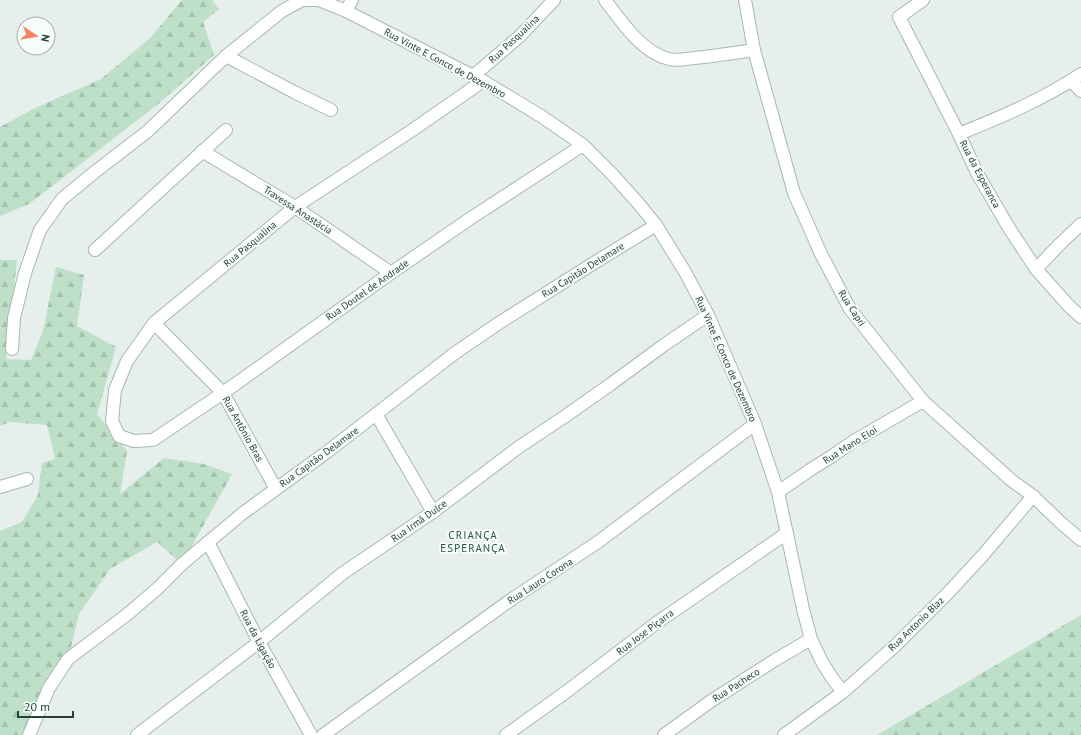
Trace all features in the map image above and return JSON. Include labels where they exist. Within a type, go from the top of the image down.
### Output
[{"type":"street","name":"Rua Vinte E Conco de Dezembro","points":[[12,349],[14,318],[24,273],[40,230],[62,199],[96,170],[148,131],[226,56],[282,11],[302,0],[319,0],[346,11],[478,79],[541,116],[583,145],[613,175],[656,225],[685,272],[708,315],[756,424],[778,492],[803,609],[811,638],[829,673],[843,692]]},
{"type":"street","points":[[346,11],[352,0]]},
{"type":"street","name":"Rua Pasqualina","points":[[153,440],[134,441],[119,436],[112,421],[115,390],[127,361],[154,323],[295,206],[411,131],[478,79],[554,0]]},
{"type":"street","points":[[605,0],[619,19],[644,46],[657,54],[670,59],[679,60],[754,50]]},
{"type":"street","name":"Rua Capri","points":[[745,0],[754,50],[794,193],[821,254],[850,309],[923,401],[1011,480],[1033,496],[1081,540]]},
{"type":"street","name":"Rua da Esperanca","points":[[923,0],[898,17],[959,134],[977,173],[1009,228],[1036,269],[1081,318]]},
{"type":"street","points":[[226,56],[331,110]]},
{"type":"street","points":[[959,134],[1000,118],[1076,77],[1081,91]]},
{"type":"street","points":[[95,250],[226,130]]},
{"type":"street","name":"Rua Doutel de Andrade","points":[[153,440],[223,393],[391,273],[494,202],[583,145]]},
{"type":"street","name":"Travessa Anastácia","points":[[202,151],[295,206],[391,273]]},
{"type":"street","points":[[1036,269],[1081,224]]},
{"type":"street","name":"Rua Capitão Delamare","points":[[29,735],[49,688],[68,659],[129,613],[158,588],[182,564],[243,513],[455,353],[499,323],[656,225]]},
{"type":"street","name":"Rua Irmã Dulce","points":[[137,735],[259,642],[343,573],[433,512],[519,447],[588,401],[664,345],[708,315]]},
{"type":"street","name":"Rua Antônio Bras","points":[[154,323],[223,393],[276,489]]},
{"type":"street","name":"Rua Mano Eloi","points":[[778,492],[854,441],[923,401]]},
{"type":"street","points":[[376,414],[433,512]]},
{"type":"street","name":"Rua Lauro Corona","points":[[323,735],[512,599],[598,542],[756,424]]},
{"type":"street","points":[[0,487],[28,480]]},
{"type":"street","name":"Rua Antonio Blaz","points":[[784,735],[843,692],[896,645],[948,593],[984,554],[1033,496]]},
{"type":"street","name":"Rua Jose Piçarra","points":[[506,735],[566,692],[655,624],[787,533]]},
{"type":"street","name":"Rua da Ligação","points":[[208,542],[259,642],[311,735]]},
{"type":"street","name":"Rua Pacheco","points":[[664,735],[711,700],[811,638]]},
{"type":"green space","points":[[182,0],[212,0],[219,9],[203,22],[214,55],[157,105],[29,204],[0,216],[0,127],[35,108],[101,79],[150,38]]},
{"type":"green space","points":[[0,260],[17,260],[6,359],[31,360],[43,331],[56,267],[84,275],[77,326],[116,347],[97,414],[127,451],[120,494],[164,458],[204,464],[232,474],[182,564],[157,542],[110,569],[79,614],[68,659],[29,735],[0,735],[0,531],[22,522],[38,495],[42,463],[55,459],[47,425],[9,422],[0,426]]},
{"type":"green space","points":[[1081,615],[1081,735],[877,735]]},
{"type":"district","name":"CRIANÇA ESPERANÇA","points":[[473,541]]}]
